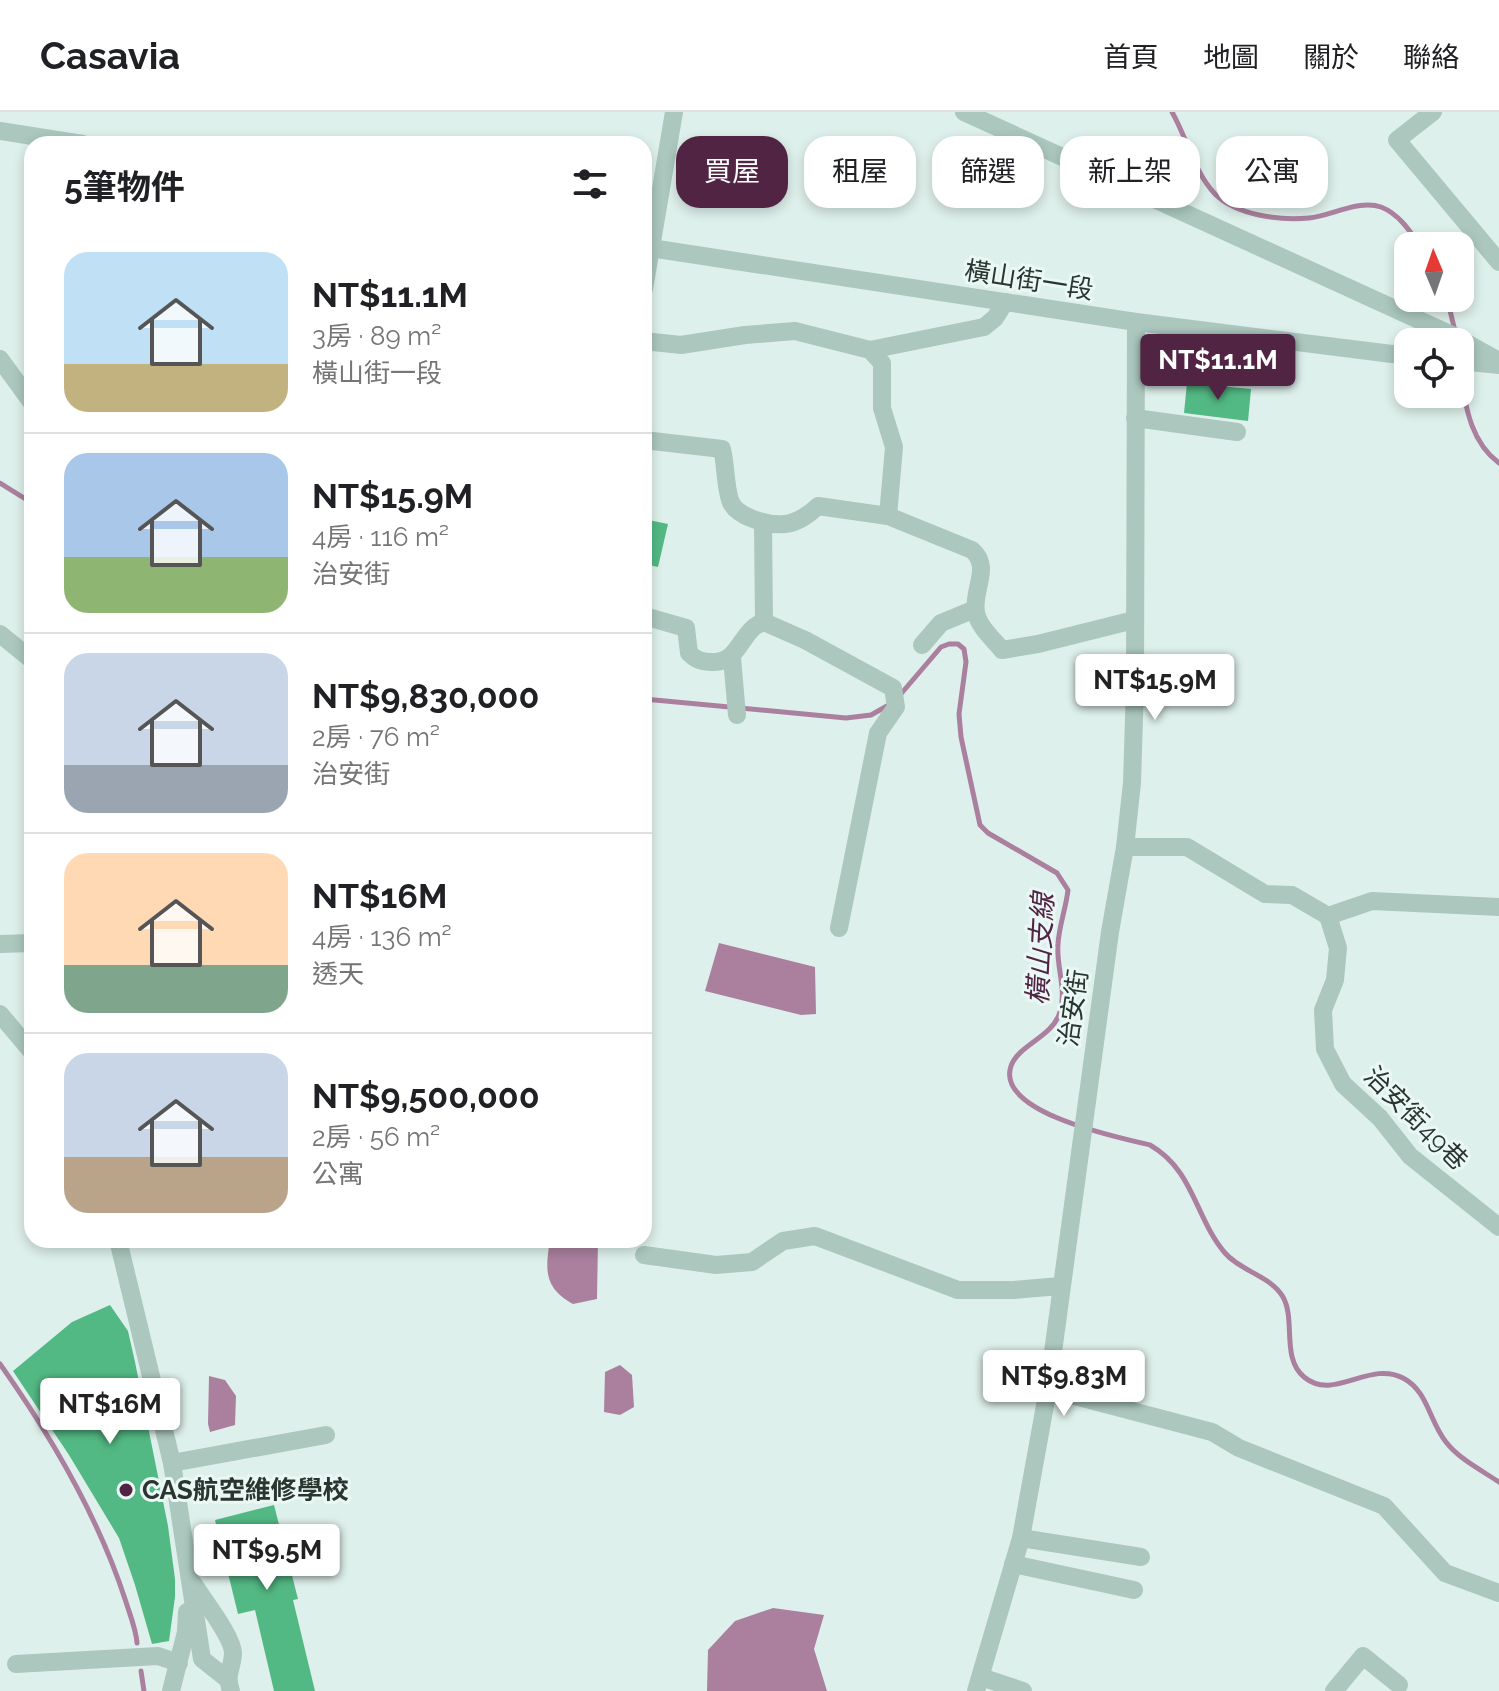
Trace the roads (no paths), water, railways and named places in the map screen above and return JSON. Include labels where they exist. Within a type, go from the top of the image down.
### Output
[{"type":"street","points":[[652,226],[674,112]]},
{"type":"street","points":[[964,112],[1454,336],[1499,363]]},
{"type":"street","points":[[1433,112],[1397,140],[1499,262]]},
{"type":"street","points":[[0,131],[32,136]]},
{"type":"street","name":"橫山街一段","points":[[652,248],[1136,322],[1394,354]]},
{"type":"street","points":[[652,342],[681,345],[795,331],[870,350],[984,327],[995,318],[1005,302]]},
{"type":"street","name":"治安街","points":[[978,1684],[1021,1538],[1048,1389],[1110,932],[1125,847],[1132,769],[1136,322]]},
{"type":"street","points":[[870,350],[882,363],[882,408],[894,447],[888,516]]},
{"type":"street","points":[[0,359],[24,392]]},
{"type":"street","points":[[1474,362],[1499,363]]},
{"type":"street","points":[[1135,418],[1237,432]]},
{"type":"street","points":[[652,441],[722,449],[730,503],[739,512],[763,523],[787,525],[809,515],[818,506],[888,516],[972,550],[980,557],[982,566],[975,609],[978,618],[1002,650],[1134,620]]},
{"type":"street","points":[[763,523],[764,622]]},
{"type":"street","points":[[922,645],[941,623],[975,609]]},
{"type":"street","points":[[652,618],[686,628],[689,653],[696,660],[716,663],[732,658]]},
{"type":"street","points":[[737,715],[732,658],[748,632],[764,622],[805,640],[893,688],[896,707],[878,733],[839,928]]},
{"type":"street","points":[[0,634],[24,654]]},
{"type":"street","points":[[1125,847],[1187,847],[1265,894],[1292,895],[1328,916],[1372,901],[1499,907]]},
{"type":"street","name":"治安街49巷","points":[[1328,916],[1338,948],[1335,980],[1323,1010],[1325,1049],[1343,1084],[1380,1118],[1410,1156],[1499,1227]]},
{"type":"street","points":[[0,944],[24,943]]},
{"type":"street","points":[[0,1014],[24,1042]]},
{"type":"street","points":[[644,1255],[716,1265],[752,1262],[783,1241],[815,1236],[958,1290],[1060,1286]]},
{"type":"street","points":[[120,1248],[172,1463],[202,1659],[228,1684]]},
{"type":"street","points":[[1048,1389],[1212,1432],[1239,1448],[1384,1506],[1445,1573],[1499,1593]]},
{"type":"street","points":[[172,1463],[326,1435]]},
{"type":"street","points":[[1021,1538],[1141,1557]]},
{"type":"street","points":[[1013,1564],[1134,1590]]},
{"type":"street","points":[[171,1691],[186,1632],[189,1577]]},
{"type":"street","points":[[189,1577],[234,1652],[228,1684]]},
{"type":"street","points":[[16,1664],[158,1656],[179,1663]]},
{"type":"street","points":[[1334,1691],[1363,1656],[1399,1685]]},
{"type":"street","points":[[978,1684],[1023,1691]]},
{"type":"waterway","points":[[1172,112],[1208,185],[1234,207],[1259,215],[1297,219],[1372,205],[1399,218],[1410,232]]},
{"type":"waterway","points":[[1450,312],[1454,327]]},
{"type":"waterway","points":[[1467,408],[1476,435],[1499,463]]},
{"type":"waterway","name":"橫山支線","points":[[0,483],[24,498]]},
{"type":"waterway","name":"橫山支線","points":[[900,695],[941,647],[958,644],[964,649],[966,662],[959,714],[961,737],[980,825],[988,833],[1057,873],[1068,890],[1058,944],[1062,995],[1060,1012],[1050,1028],[1015,1058],[1011,1066],[1011,1083],[1022,1097],[1040,1110],[1089,1129],[1150,1145],[1165,1155],[1185,1181],[1225,1253],[1271,1284],[1283,1297],[1289,1317],[1293,1360],[1304,1377],[1327,1385],[1377,1374],[1403,1378],[1423,1398],[1440,1434],[1451,1448],[1499,1482]]},
{"type":"waterway","name":"橫山支線","points":[[652,700],[846,718],[871,715],[887,706]]},
{"type":"waterway","points":[[0,1364],[55,1449],[88,1509],[115,1571],[137,1643]]},
{"type":"waterway","points":[[141,1671],[144,1691]]},
{"type":"place","name":"CAS航空維修學校","points":[[126,1490]]}]
